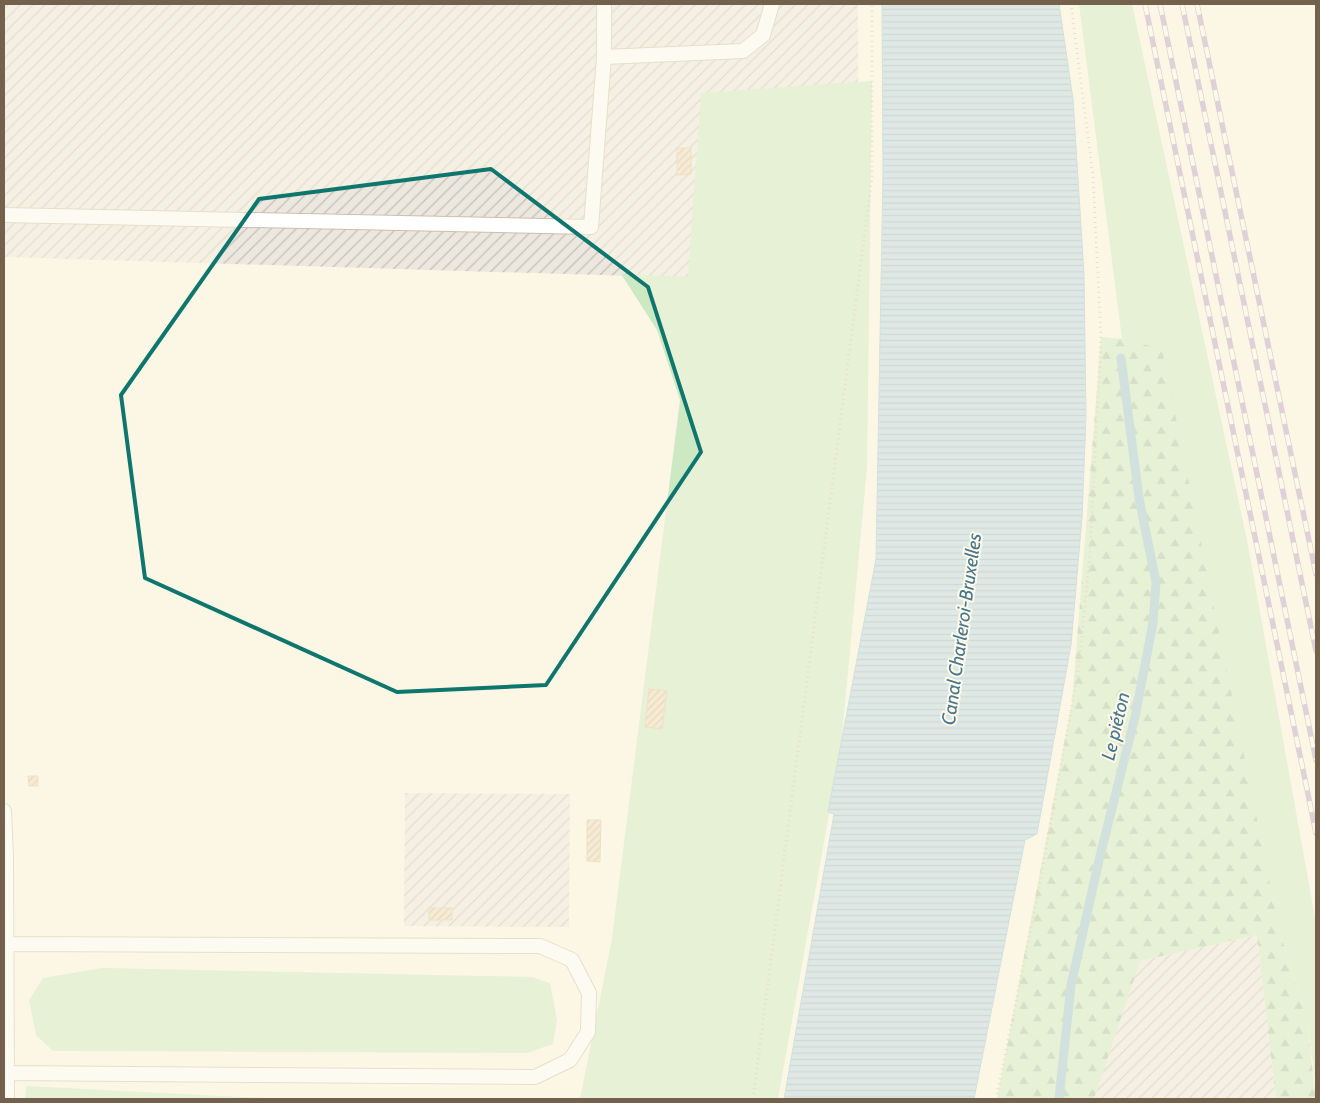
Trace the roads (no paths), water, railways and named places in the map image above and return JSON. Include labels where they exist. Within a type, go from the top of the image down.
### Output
[{"type":"lane","points":[[4,215],[591,227],[604,57],[604,4]]},
{"type":"lane","points":[[604,57],[744,51],[763,35],[772,4]]},
{"type":"lane","points":[[4,811],[7,1099]]},
{"type":"lane","points":[[6,944],[540,946],[572,960],[589,993],[588,1032],[570,1060],[535,1077],[6,1073]]},
{"type":"water","name":"Canal Charleroi-Bruxelles","points":[[882,4],[1059,4],[1073,99],[1084,274],[1086,416],[1082,518],[1071,645],[1037,834],[1025,840],[974,1099],[784,1099],[834,814],[828,812],[876,559],[883,173]]},
{"type":"waterway","name":"Le piéton","points":[[1059,1099],[1071,985],[1100,856],[1135,717],[1153,623],[1156,582],[1139,498],[1121,358]]},
{"type":"railway","points":[[1145,4],[1316,833]]},
{"type":"railway","points":[[1160,4],[1316,760]]},
{"type":"railway","points":[[1182,4],[1316,651]]},
{"type":"railway","points":[[1197,4],[1316,574]]}]
